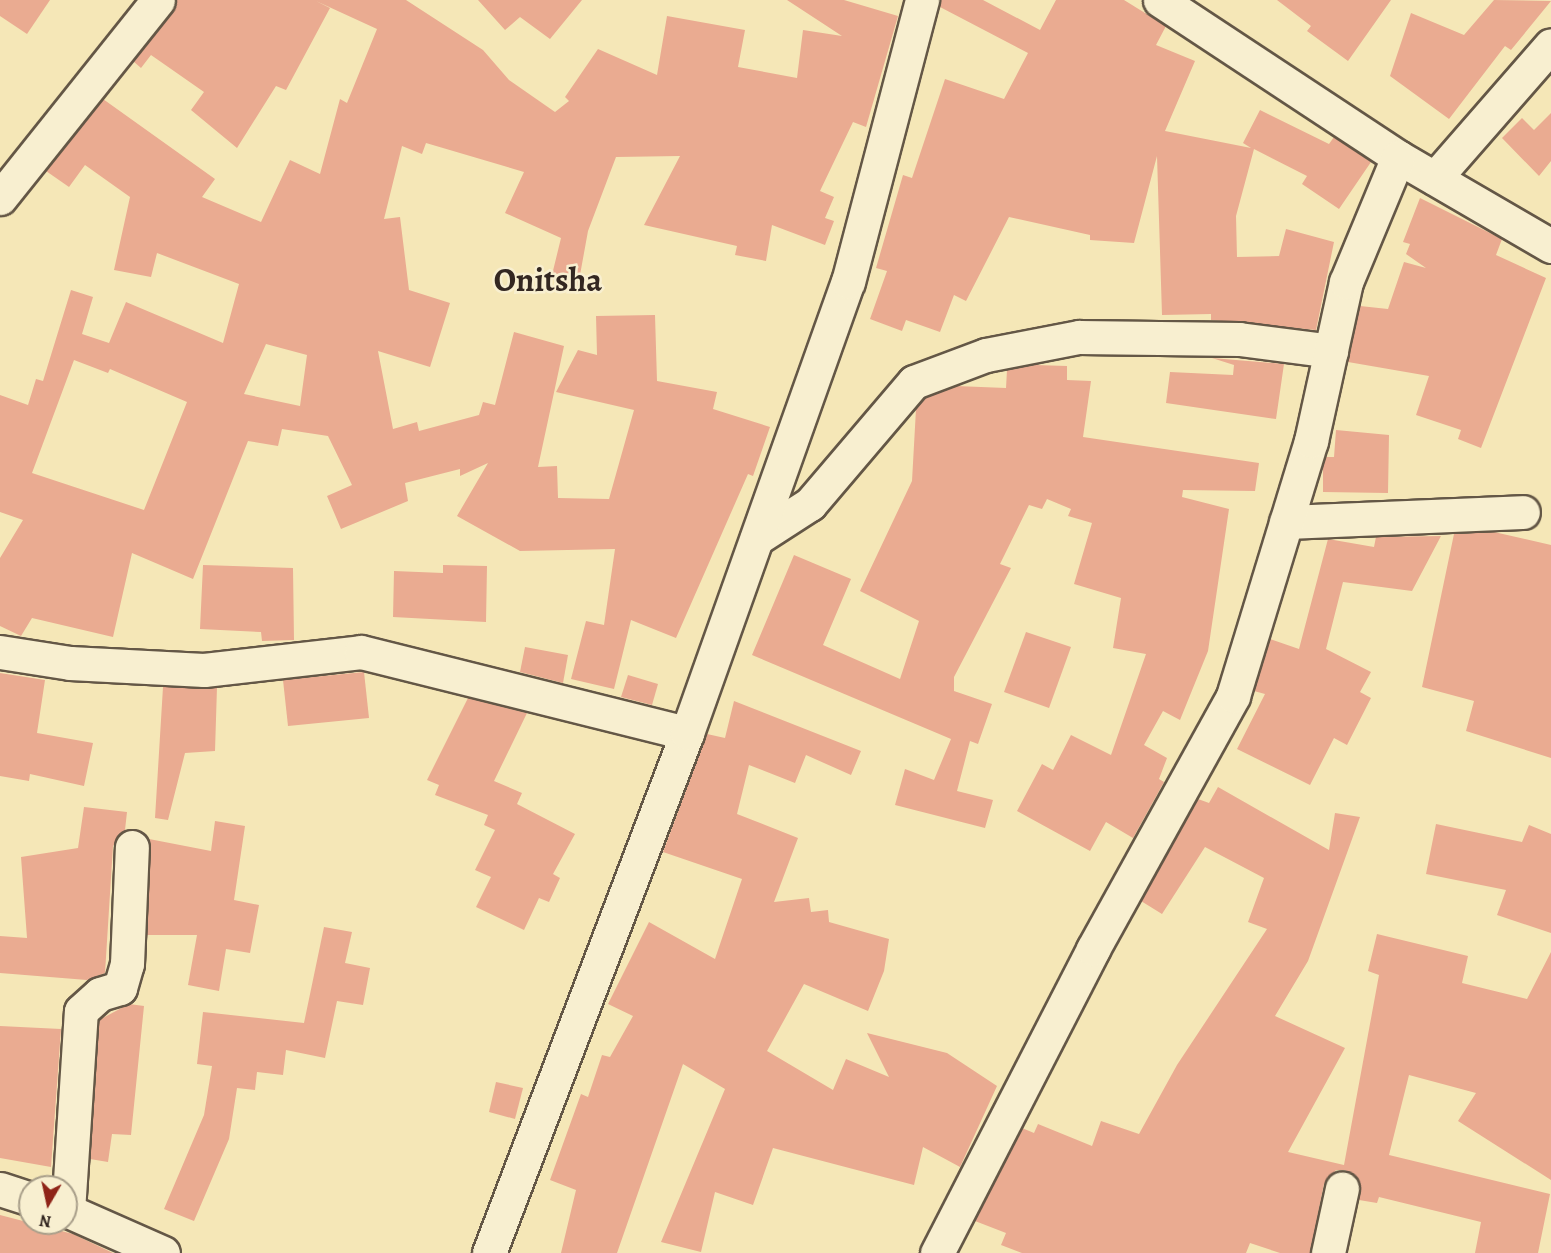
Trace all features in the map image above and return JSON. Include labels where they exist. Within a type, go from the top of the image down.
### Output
[{"type":"street","points":[[0,198],[158,0]]},
{"type":"street","points":[[489,1253],[687,733],[848,282],[922,0]]},
{"type":"street","points":[[1160,0],[1398,157],[1551,246]]},
{"type":"street","points":[[1435,178],[1551,45]]},
{"type":"street","points":[[937,1253],[1094,949],[1233,696],[1287,522],[1331,351],[1346,282],[1398,157]]},
{"type":"street","points":[[757,538],[810,504],[914,382],[986,355],[1079,337],[1239,339],[1331,351]]},
{"type":"street","points":[[1287,522],[1523,512]]},
{"type":"street","points":[[0,652],[70,663],[204,670],[361,652],[687,733]]},
{"type":"street","points":[[70,1175],[81,1011],[100,994],[120,988],[127,964],[132,847]]},
{"type":"street","points":[[1328,1253],[1342,1188]]},
{"type":"street","points":[[0,1189],[18,1194]]},
{"type":"street","points":[[78,1216],[164,1253]]},
{"type":"building","points":[[0,0],[50,0],[27,34],[0,16]]},
{"type":"building","points":[[176,0],[406,0],[483,50],[509,80],[555,112],[569,101],[565,97],[598,49],[657,75],[667,16],[745,30],[738,67],[797,78],[803,30],[842,36],[787,0],[844,0],[898,16],[866,127],[853,122],[820,191],[834,197],[825,218],[834,221],[825,245],[772,225],[766,261],[735,255],[737,246],[644,225],[680,156],[616,157],[588,231],[578,286],[551,279],[561,238],[505,213],[524,172],[426,143],[422,154],[402,146],[384,219],[400,217],[409,290],[450,303],[430,367],[378,351],[393,429],[417,422],[419,431],[479,415],[483,402],[495,405],[514,332],[564,346],[538,467],[557,466],[558,498],[609,499],[634,410],[556,392],[578,350],[597,355],[596,316],[655,315],[657,381],[717,392],[713,409],[770,427],[753,476],[748,474],[676,638],[631,620],[614,689],[571,679],[586,621],[604,625],[615,549],[520,551],[457,516],[488,463],[460,476],[460,469],[405,483],[408,501],[341,529],[327,496],[352,485],[328,436],[282,429],[278,446],[248,441],[193,579],[132,553],[113,637],[32,618],[21,636],[0,626],[0,558],[23,520],[0,512],[0,395],[28,405],[36,379],[43,381],[71,290],[93,297],[82,334],[109,343],[126,302],[223,343],[239,284],[157,253],[151,277],[114,270],[130,197],[85,165],[69,187],[46,171],[103,99],[215,179],[202,197],[261,222],[290,160],[320,174],[340,99],[347,103],[377,29],[316,1],[330,8],[286,90],[276,86],[237,148],[191,110],[204,92],[151,55],[141,68],[133,61]],"holes":[[[266,344],[307,355],[300,406],[244,394]],[[74,360],[108,373],[110,369],[187,402],[144,510],[32,473]]]},
{"type":"building","points":[[478,0],[582,0],[550,39],[520,17],[505,30]]},
{"type":"building","points":[[940,0],[983,0],[1040,30],[1056,0],[1124,0],[1166,26],[1156,45],[1195,61],[1165,131],[1251,148],[1243,143],[1260,110],[1329,144],[1334,137],[1371,162],[1339,209],[1302,184],[1307,176],[1254,149],[1236,216],[1237,257],[1279,256],[1286,229],[1334,242],[1316,330],[1211,320],[1211,314],[1162,315],[1157,156],[1134,243],[1090,240],[1090,235],[1009,217],[966,301],[954,295],[940,332],[906,320],[902,331],[870,319],[887,271],[876,268],[903,175],[912,178],[945,79],[1004,99],[1028,53],[940,7]]},
{"type":"building","points":[[1277,0],[1391,0],[1348,61],[1307,31],[1311,26]]},
{"type":"building","points":[[1494,0],[1551,1],[1511,50],[1505,46],[1449,119],[1390,76],[1411,13],[1464,35]]},
{"type":"building","points":[[1551,113],[1551,161],[1539,176],[1502,138],[1522,118],[1534,130]]},
{"type":"building","points":[[1420,198],[1502,239],[1496,255],[1546,278],[1481,448],[1458,439],[1461,430],[1416,415],[1429,376],[1348,362],[1360,306],[1388,309],[1404,262],[1426,268],[1406,254],[1410,244],[1403,242]]},
{"type":"building","points":[[1212,358],[1284,364],[1276,419],[1166,403],[1170,372],[1233,375],[1234,365]]},
{"type":"building","points":[[1035,365],[1067,366],[1067,380],[1091,381],[1083,437],[1259,463],[1255,491],[1183,490],[1182,497],[1229,509],[1208,651],[1180,720],[1163,711],[1144,745],[1167,758],[1159,779],[1164,782],[1133,838],[1106,822],[1090,851],[1017,811],[1042,764],[1053,770],[1071,735],[1111,755],[1146,654],[1113,648],[1121,598],[1074,584],[1092,523],[1068,516],[1071,509],[1047,499],[1042,509],[1029,505],[1000,564],[1011,568],[954,677],[954,691],[992,704],[978,744],[970,741],[957,791],[993,800],[985,828],[895,805],[905,769],[934,780],[951,739],[752,655],[794,555],[851,579],[823,645],[900,679],[919,621],[860,591],[912,481],[916,409],[925,398],[956,386],[1006,388],[1007,370]]},
{"type":"building","points":[[1336,430],[1389,435],[1388,493],[1323,492],[1323,465],[1326,457],[1334,457]]},
{"type":"building","points":[[1494,532],[1551,545],[1551,758],[1466,731],[1474,701],[1422,687],[1454,534]]},
{"type":"building","points":[[1441,536],[1412,591],[1343,582],[1326,649],[1371,672],[1360,692],[1371,698],[1347,745],[1334,738],[1310,785],[1237,749],[1265,694],[1254,691],[1270,639],[1299,649],[1328,539],[1374,547],[1376,537]]},
{"type":"building","points":[[203,565],[293,568],[294,640],[262,641],[261,632],[200,629]]},
{"type":"building","points":[[443,565],[487,566],[486,622],[393,617],[394,571],[443,573]]},
{"type":"building","points":[[1026,632],[1071,647],[1049,708],[1004,692]]},
{"type":"building","points":[[525,647],[568,655],[563,683],[520,672]]},
{"type":"building","points":[[364,672],[369,718],[288,726],[283,680]]},
{"type":"building","points":[[0,673],[45,680],[37,733],[93,743],[84,786],[30,774],[29,781],[0,776]]},
{"type":"building","points":[[628,675],[658,684],[652,705],[621,697]]},
{"type":"building","points":[[163,687],[217,687],[215,751],[185,753],[168,820],[155,818]]},
{"type":"building","points":[[468,698],[527,713],[494,781],[522,793],[517,804],[575,834],[553,874],[560,878],[549,902],[539,898],[524,930],[476,907],[491,877],[475,870],[495,830],[484,825],[488,815],[435,795],[439,785],[427,780]]},
{"type":"building","points":[[734,701],[861,751],[851,775],[806,755],[795,783],[749,765],[737,814],[798,838],[774,902],[809,898],[811,912],[828,910],[829,922],[889,939],[884,971],[868,1011],[804,984],[767,1051],[833,1090],[846,1059],[889,1077],[867,1033],[947,1053],[997,1086],[960,1167],[923,1147],[914,1185],[773,1148],[753,1205],[715,1192],[701,1252],[661,1242],[725,1089],[683,1064],[617,1253],[561,1253],[576,1190],[550,1180],[581,1094],[588,1097],[602,1055],[610,1057],[633,1016],[608,1004],[649,922],[715,959],[742,879],[663,852],[707,734],[725,738]]},
{"type":"building","points":[[1218,787],[1329,850],[1335,813],[1360,817],[1308,961],[1275,1016],[1345,1048],[1288,1152],[1344,1165],[1379,975],[1368,971],[1377,934],[1468,956],[1462,983],[1527,999],[1551,952],[1551,1180],[1458,1121],[1476,1093],[1409,1075],[1389,1155],[1550,1194],[1538,1253],[1475,1253],[1481,1222],[1379,1197],[1377,1203],[1359,1200],[1360,1182],[1345,1170],[1336,1170],[1324,1184],[1310,1253],[1280,1253],[1250,1243],[1246,1253],[1022,1253],[1001,1245],[1006,1233],[975,1221],[1022,1128],[1034,1133],[1038,1124],[1092,1146],[1101,1121],[1139,1134],[1177,1065],[1267,929],[1248,922],[1264,878],[1205,847],[1162,914],[1141,901],[1198,799],[1209,803]]},
{"type":"building","points":[[84,807],[127,812],[125,830],[113,846],[105,973],[87,980],[0,973],[0,936],[27,938],[21,857],[78,848]]},
{"type":"building","points":[[215,821],[245,826],[234,900],[259,905],[250,953],[226,949],[219,991],[188,985],[197,935],[147,935],[149,839],[211,851]]},
{"type":"building","points":[[1436,824],[1522,842],[1529,825],[1551,834],[1551,933],[1497,915],[1506,890],[1426,874]]},
{"type":"building","points":[[324,927],[352,932],[345,963],[370,968],[363,1005],[337,1001],[325,1058],[286,1050],[283,1075],[257,1072],[255,1090],[237,1088],[229,1139],[194,1221],[164,1209],[204,1115],[212,1066],[197,1064],[203,1012],[304,1023]]},
{"type":"building","points":[[129,1004],[144,1006],[131,1135],[112,1134],[108,1162],[90,1159],[99,1020]]},
{"type":"building","points":[[0,1026],[61,1029],[51,1167],[0,1158]]},
{"type":"building","points":[[496,1082],[523,1088],[515,1119],[489,1112]]},
{"type":"building","points":[[0,1215],[18,1220],[18,1235],[75,1235],[113,1253],[0,1253]]},
{"type":"district","name":"Onitsha","points":[[548,280]]}]
